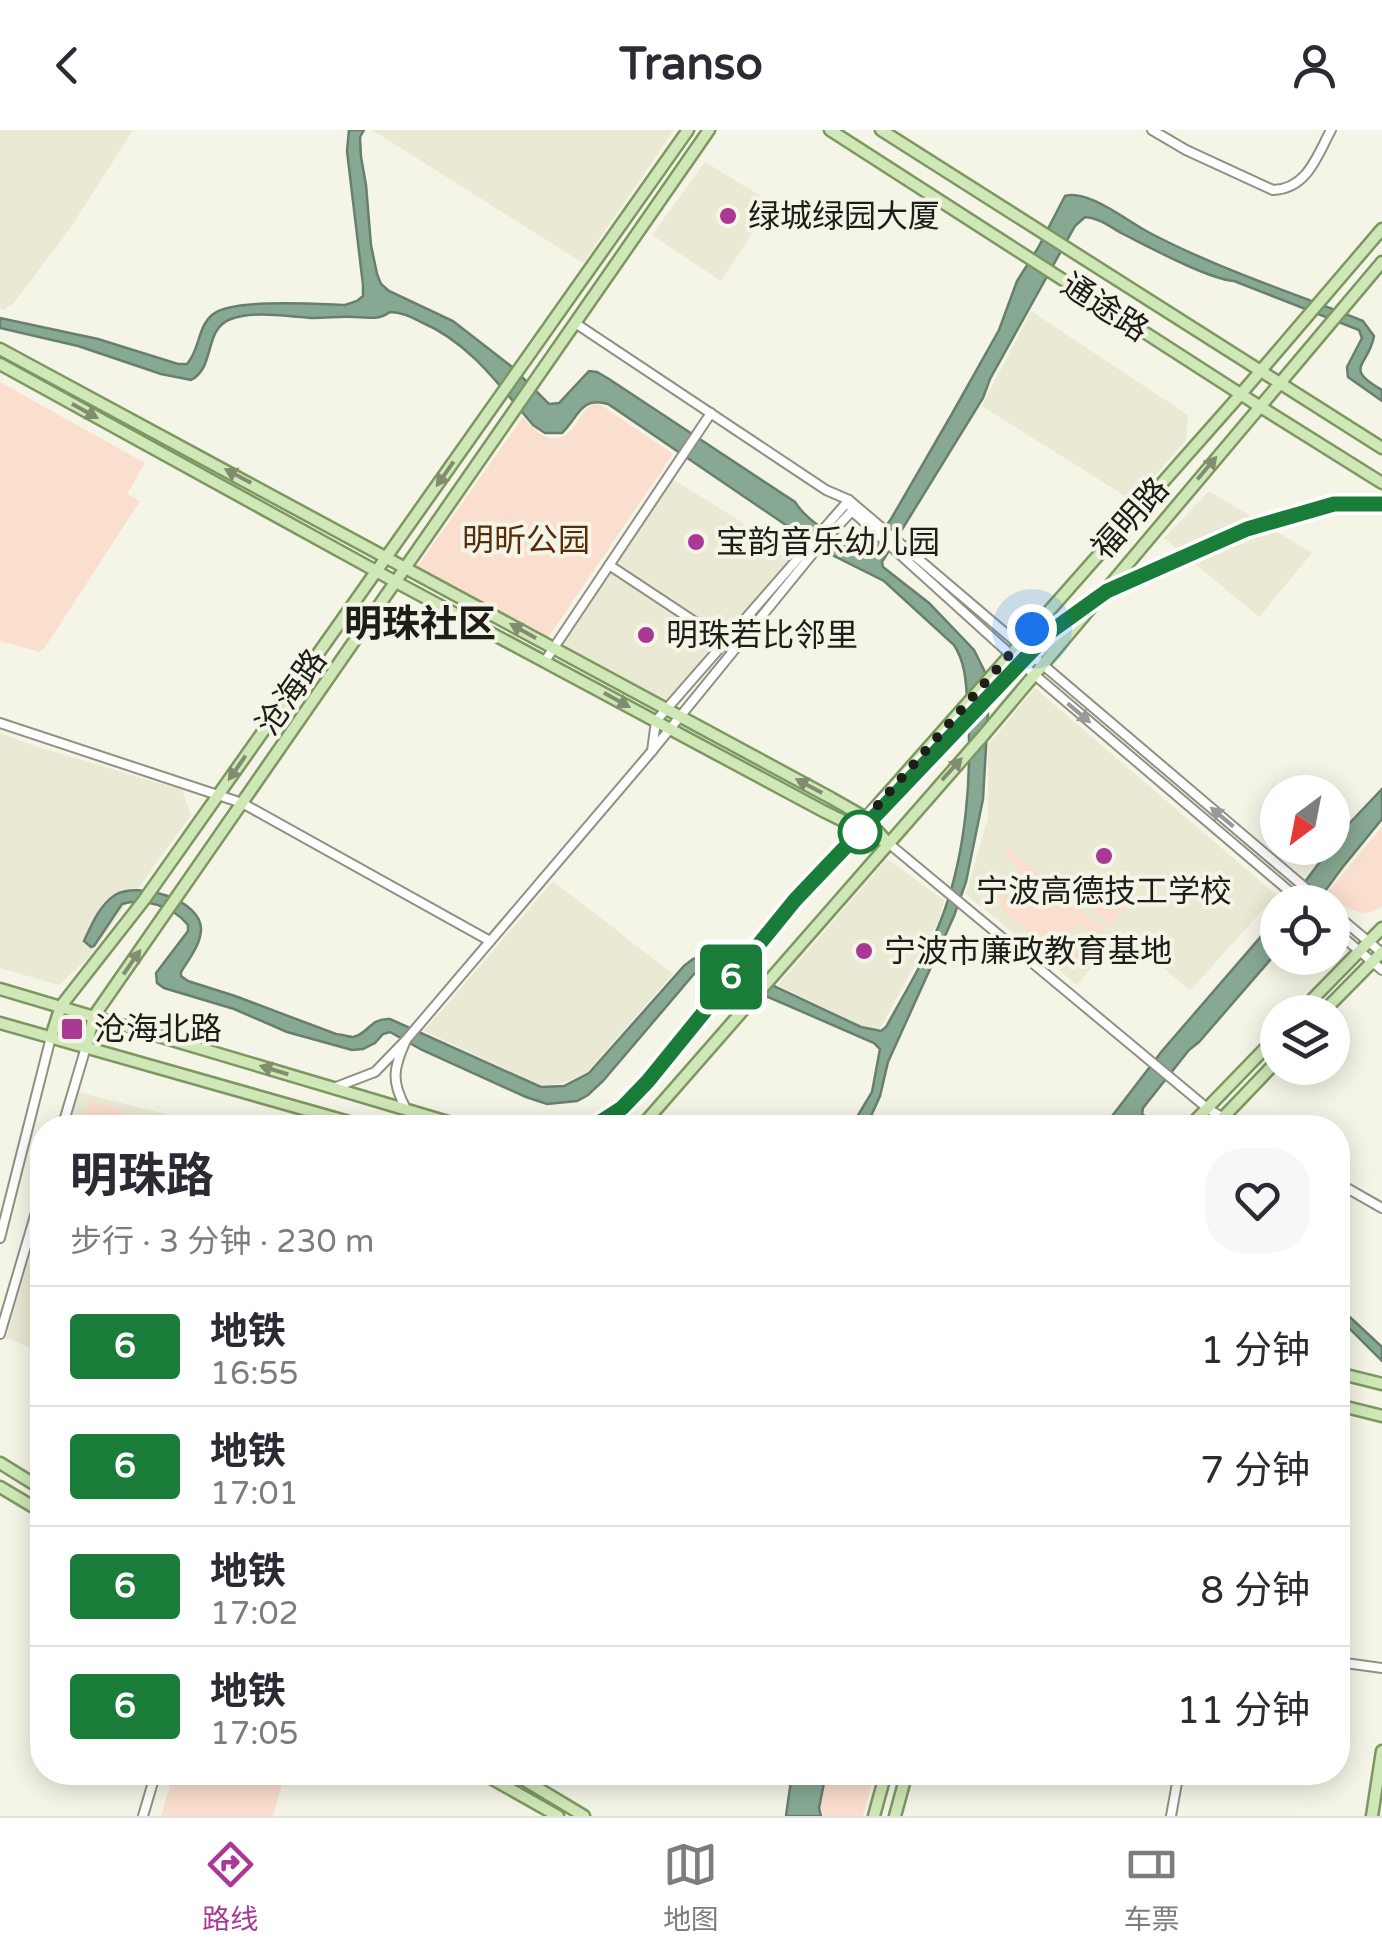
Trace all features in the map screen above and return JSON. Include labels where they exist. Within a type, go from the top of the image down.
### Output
[{"type":"main road","name":"沧海路","points":[[51,1037],[60,1006],[144,900],[688,130]]},
{"type":"main road","name":"沧海路","points":[[86,1047],[94,1016],[708,130]]},
{"type":"main road","name":"通途路","points":[[830,130],[1382,483]]},
{"type":"main road","name":"通途路","points":[[882,130],[1382,448]]},
{"type":"main road","name":"福明路","points":[[616,1115],[866,818],[1382,229]]},
{"type":"main road","name":"福明路","points":[[651,1115],[1038,670],[1382,262]]},
{"type":"main road","points":[[0,348],[866,818],[887,842]]},
{"type":"main road","points":[[0,364],[396,582],[887,842]]},
{"type":"main road","points":[[1316,995],[1382,928]]},
{"type":"main road","points":[[1340,995],[1382,952]]},
{"type":"main road","points":[[0,989],[426,1115]]},
{"type":"main road","points":[[0,1023],[316,1115]]},
{"type":"main road","points":[[1200,1115],[1260,1054]]},
{"type":"main road","points":[[1225,1115],[1260,1079]]},
{"type":"main road","points":[[1350,1375],[1382,1384]]},
{"type":"main road","points":[[1350,1408],[1382,1416]]},
{"type":"main road","points":[[0,1464],[30,1483]]},
{"type":"main road","points":[[0,1487],[30,1505]]},
{"type":"main road","points":[[1372,1816],[1382,1751]]},
{"type":"main road","points":[[503,1785],[558,1816]]},
{"type":"main road","points":[[533,1785],[584,1816]]},
{"type":"main road","points":[[874,1816],[882,1785]]},
{"type":"main road","points":[[895,1816],[903,1785]]},
{"type":"street","points":[[1152,130],[1273,190],[1284,190],[1304,179],[1331,130]]},
{"type":"street","points":[[574,323],[826,490],[849,500],[1014,650],[1302,885]]},
{"type":"street","points":[[546,661],[710,413]]},
{"type":"street","points":[[849,500],[852,512],[878,529]]},
{"type":"street","points":[[652,751],[656,721],[836,521],[849,500]]},
{"type":"street","points":[[836,521],[852,512]]},
{"type":"street","points":[[335,1088],[374,1072],[407,1040],[652,751],[814,545]]},
{"type":"street","points":[[609,565],[735,648]]},
{"type":"street","points":[[1038,670],[1282,885]]},
{"type":"street","points":[[0,724],[242,803],[490,941]]},
{"type":"street","points":[[887,842],[1218,1115]]},
{"type":"street","points":[[1350,926],[1382,952]]},
{"type":"street","points":[[1350,943],[1382,970]]},
{"type":"street","name":"沧海路","points":[[31,1115],[51,1037]]},
{"type":"street","points":[[406,1109],[394,1083],[407,1040]]},
{"type":"street","name":"沧海路","points":[[66,1115],[86,1047]]},
{"type":"street","name":"沧海路","points":[[0,1238],[30,1120]]},
{"type":"street","points":[[1350,1190],[1381,1207]]},
{"type":"street","points":[[0,1332],[30,1232]]},
{"type":"street","points":[[1350,1664],[1382,1668]]},
{"type":"street","points":[[143,1816],[152,1785]]},
{"type":"street","points":[[1170,1816],[1176,1785]]},
{"type":"shaded area","points":[[0,130],[133,130],[69,230],[13,304],[3,310],[0,308]]},
{"type":"shaded area","points":[[349,130],[364,130],[360,137],[361,157],[371,245],[377,274],[389,291],[453,321],[512,367],[549,404],[559,403],[589,371],[597,372],[795,502],[826,531],[865,551],[891,519],[953,412],[999,330],[1017,281],[1065,196],[1096,201],[1200,257],[1363,321],[1374,336],[1361,371],[1382,390],[1382,401],[1348,377],[1347,367],[1362,338],[1359,330],[1194,268],[1095,219],[1085,217],[1075,226],[983,398],[882,562],[974,650],[985,672],[988,713],[983,799],[966,882],[888,1062],[871,1115],[858,1115],[872,1092],[880,1049],[874,1043],[702,970],[694,974],[588,1095],[577,1101],[547,1104],[422,1050],[390,1032],[363,1049],[352,1050],[287,1032],[234,1009],[164,988],[157,983],[156,973],[188,931],[188,925],[158,905],[122,904],[94,946],[84,941],[100,910],[115,895],[138,890],[166,896],[191,909],[201,929],[197,946],[181,972],[188,981],[336,1034],[353,1037],[378,1021],[390,1019],[541,1087],[564,1086],[589,1073],[684,966],[704,957],[725,963],[861,1027],[881,1031],[918,969],[945,909],[963,837],[969,760],[965,677],[954,645],[884,581],[802,536],[608,404],[586,405],[562,433],[545,433],[533,425],[469,353],[438,331],[394,312],[373,318],[262,314],[231,319],[216,331],[204,366],[191,380],[78,346],[0,328],[0,318],[98,339],[187,364],[207,320],[222,310],[255,304],[345,305],[357,301],[363,296],[363,285],[347,151]]},
{"type":"shaded area","points":[[372,130],[674,130],[583,263]]},
{"type":"shaded area","points":[[705,162],[772,203],[721,281],[652,235]]},
{"type":"shaded area","points":[[1031,311],[1188,415],[1186,440],[1133,501],[982,406]]},
{"type":"shaded area","name":"宝韵音乐幼儿园","points":[[671,478],[740,521],[790,562],[725,640],[612,564]]},
{"type":"shaded area","points":[[1209,491],[1312,553],[1259,617],[1164,538]]},
{"type":"shaded area","points":[[609,569],[721,642],[666,704],[557,647]]},
{"type":"shaded area","name":"宁波高德技工学校","points":[[1035,688],[1264,885],[1260,885],[1260,913],[1190,991],[1122,932],[1077,985],[966,894],[988,818],[988,745]]},
{"type":"shaded area","points":[[0,733],[182,790],[191,815],[88,958],[59,985],[0,968]]},
{"type":"shaded area","points":[[1382,789],[1382,819],[1350,858],[1350,823]]},
{"type":"shaded area","name":"宁波市廉政教育基地","points":[[887,859],[944,900],[940,918],[881,1027],[874,1032],[778,985]]},
{"type":"shaded area","points":[[1318,865],[1344,865],[1330,885],[1303,885]]},
{"type":"shaded area","points":[[553,881],[673,974],[587,1072],[564,1083],[542,1086],[424,1031]]},
{"type":"shaded area","points":[[1260,938],[1260,972],[1189,1050],[1143,1108],[1143,1115],[1113,1115],[1162,1051]]},
{"type":"shaded area","points":[[78,1092],[169,1115],[72,1115]]},
{"type":"shaded area","points":[[30,1255],[30,1347],[6,1338]]},
{"type":"shaded area","points":[[1350,1317],[1382,1347],[1382,1361],[1350,1329]]},
{"type":"shaded area","points":[[790,1785],[824,1785],[821,1816],[786,1816]]},
{"type":"green space","points":[[0,382],[145,463],[127,494],[140,501],[40,652],[0,641]]},
{"type":"green space","name":"明昕公园","points":[[594,403],[673,454],[548,638],[417,567],[523,417],[539,433],[558,438],[572,429]]},
{"type":"green space","points":[[1382,827],[1382,906],[1368,913],[1353,910],[1350,885],[1334,885]]},
{"type":"green space","points":[[1008,848],[1111,935],[1106,941],[1097,934],[1089,952],[1080,959],[1060,958],[999,905],[998,885],[1007,875],[1022,870],[1003,854]],"holes":[[[1022,879],[1035,883],[1013,909],[1008,891]],[[1082,922],[1089,933],[1086,945],[1074,953],[1064,951],[1061,948]]]},
{"type":"green space","points":[[1103,873],[1134,899],[1111,926],[1080,900]]},
{"type":"green space","points":[[89,1100],[124,1110],[123,1115],[85,1115]]},
{"type":"green space","points":[[170,1785],[282,1785],[273,1816],[161,1816]]},
{"type":"green space","points":[[824,1785],[872,1785],[863,1816],[823,1816],[820,1807]]},
{"type":"metro line","name":"6","points":[[611,1115],[648,1081],[795,900],[1050,632],[1107,591],[1247,529],[1334,504],[1382,504]]},
{"type":"place","name":"绿城绿园大厦","points":[[728,216]]},
{"type":"place","name":"宝韵音乐幼儿园","points":[[696,542]]},
{"type":"place","name":"明珠若比邻里","points":[[646,635]]},
{"type":"place","name":"宁波高德技工学校","points":[[1104,856]]},
{"type":"place","name":"宁波市廉政教育基地","points":[[864,951]]},
{"type":"place","name":"沧海北路","points":[[72,1029]]},
{"type":"district","name":"明珠社区","points":[[420,624]]},
{"type":"route","points":[[860,832],[857,829],[1032,629]]}]
